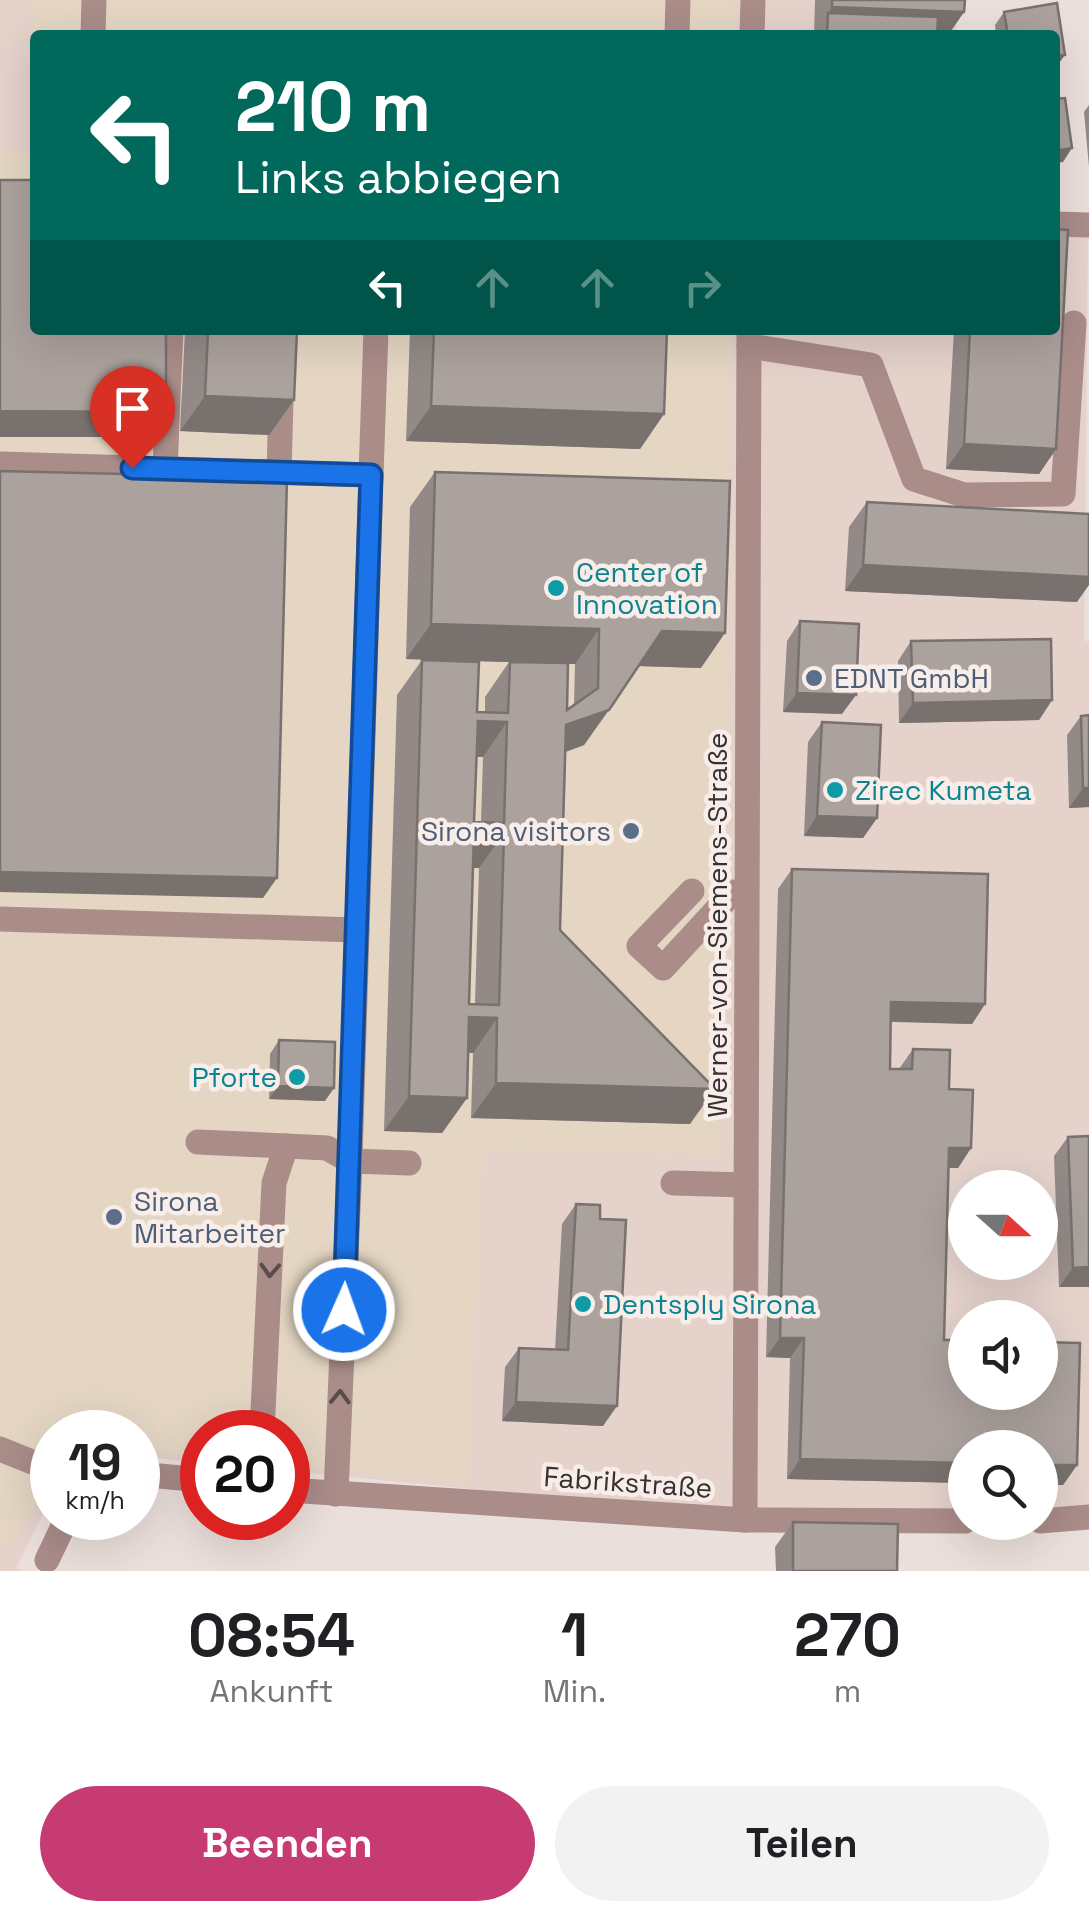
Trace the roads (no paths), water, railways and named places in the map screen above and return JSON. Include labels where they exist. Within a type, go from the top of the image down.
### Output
[{"type":"street","points":[[93,30],[94,0]]},
{"type":"street","points":[[677,30],[678,0]]},
{"type":"street","points":[[752,30],[753,0]]},
{"type":"street","points":[[1060,224],[1089,225]]},
{"type":"street","points":[[749,338],[871,365],[914,479],[964,495],[1063,494],[1074,322]]},
{"type":"street","points":[[165,469],[171,335]]},
{"type":"street","points":[[279,472],[283,335]]},
{"type":"street","points":[[336,1494],[376,335]]},
{"type":"street","name":"Werner-von-Siemens-Straße","points":[[744,1520],[749,338]]},
{"type":"street","points":[[0,464],[371,475]]},
{"type":"street","points":[[692,890],[640,946],[663,968],[733,892]]},
{"type":"street","points":[[0,919],[357,930]]},
{"type":"street","points":[[198,1142],[327,1148],[350,1162],[408,1163]]},
{"type":"street","points":[[263,1410],[274,1183],[286,1146]]},
{"type":"street","points":[[673,1182],[746,1185]]},
{"type":"street","points":[[0,1449],[30,1461]]},
{"type":"street","name":"Fabrikstraße","points":[[310,1492],[744,1520],[948,1522]]},
{"type":"street","points":[[1058,1520],[1089,1518]]},
{"type":"street","points":[[47,1560],[56,1540]]},
{"type":"place","name":"Center of Innovation","points":[[556,588]]},
{"type":"place","name":"EDNT GmbH","points":[[814,678]]},
{"type":"place","name":"Zirec Kumeta","points":[[835,790]]},
{"type":"place","name":"Sirona visitors","points":[[631,831]]},
{"type":"place","name":"Pforte","points":[[297,1077]]},
{"type":"place","name":"Sirona Mitarbeiter","points":[[114,1217]]},
{"type":"place","name":"Dentsply Sirona","points":[[583,1304]]}]
